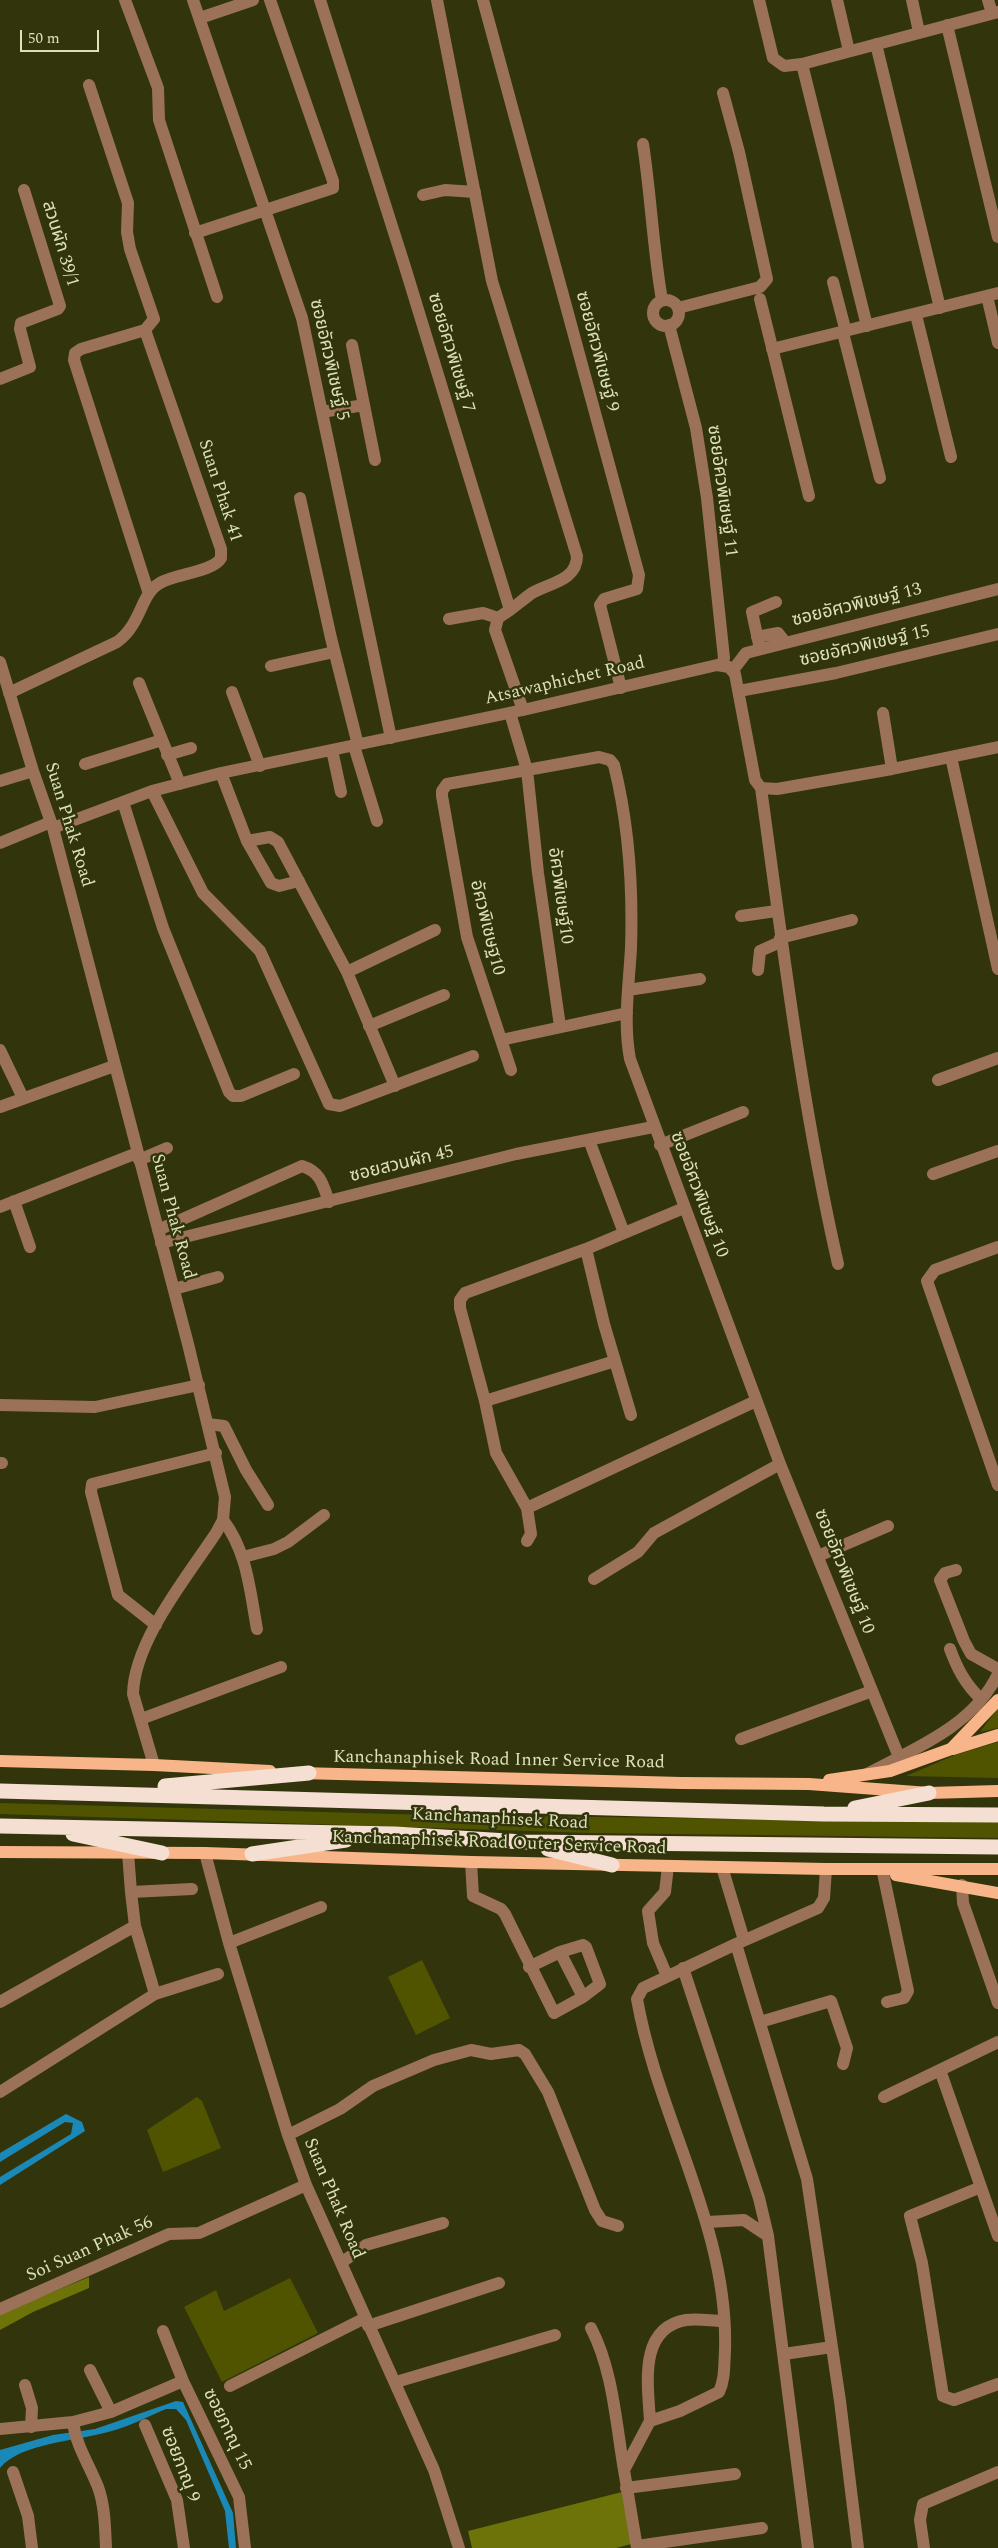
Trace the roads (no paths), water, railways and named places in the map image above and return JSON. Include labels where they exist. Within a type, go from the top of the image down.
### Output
[{"type":"highway","points":[[99,1792],[309,1774]]},
{"type":"highway","name":"Kanchanaphisek Road","points":[[0,1791],[99,1792],[824,1814],[998,1815]]},
{"type":"highway","points":[[824,1814],[929,1793]]},
{"type":"highway","name":"Kanchanaphisek Road","points":[[0,1826],[385,1834],[523,1842],[998,1847]]},
{"type":"highway","points":[[40,1827],[162,1853]]},
{"type":"highway","points":[[252,1854],[385,1834]]},
{"type":"highway","points":[[523,1842],[612,1865]]},
{"type":"main road","points":[[951,1749],[998,1700]]},
{"type":"main road","points":[[809,1784],[903,1767],[951,1749],[998,1735]]},
{"type":"main road","name":"Kanchanaphisek Road Inner Service Road","points":[[0,1761],[154,1765],[309,1774],[681,1783],[809,1784],[929,1793],[998,1791]]},
{"type":"main road","name":"Kanchanaphisek Road Outer Service Road","points":[[0,1852],[205,1853],[471,1862],[826,1869],[998,1869]]},
{"type":"main road","points":[[859,1869],[962,1885],[998,1893]]},
{"type":"street","points":[[125,0],[158,88],[159,120],[217,297]]},
{"type":"street","name":"ซอยอัศวพิเชษฐ์ 5","points":[[193,0],[302,318],[391,738]]},
{"type":"street","points":[[200,18],[253,0]]},
{"type":"street","points":[[195,233],[331,190],[334,186],[270,0]]},
{"type":"street","name":"ซอยอัศวพิเชษฐ์ 7","points":[[320,0],[405,267],[510,610]]},
{"type":"street","points":[[437,0],[492,281],[577,556],[577,563],[569,576],[532,594],[498,618],[495,630],[523,710]]},
{"type":"street","name":"ซอยอัศวพิเชษฐ์ 9","points":[[483,0],[639,575],[637,589],[604,599],[600,604],[622,688]]},
{"type":"street","points":[[759,0],[773,58],[784,66],[802,64],[995,12],[988,0]]},
{"type":"street","points":[[837,0],[849,51]]},
{"type":"street","points":[[912,0],[920,32]]},
{"type":"street","points":[[947,25],[998,237]]},
{"type":"street","points":[[876,44],[940,308]]},
{"type":"street","points":[[802,64],[867,326]]},
{"type":"street","points":[[10,693],[81,661],[122,638],[136,623],[148,591],[109,473],[74,356],[81,349],[146,330],[154,319],[128,240],[128,202],[89,85]]},
{"type":"street","points":[[678,308],[760,287],[767,279],[737,143],[723,93]]},
{"type":"street","points":[[643,144],[652,203],[656,266],[662,300]]},
{"type":"street","name":"สวนผัก 39/1","points":[[0,379],[30,367],[20,329],[21,323],[58,309],[60,306],[24,190]]},
{"type":"street","points":[[423,195],[445,190],[475,192]]},
{"type":"street","points":[[834,282],[880,478]]},
{"type":"street","points":[[772,349],[992,295],[998,343]]},
{"type":"street","points":[[760,299],[809,496]]},
{"type":"street","points":[[662,300],[671,301],[678,308],[678,318],[670,325],[659,323],[655,319],[654,308],[662,300]]},
{"type":"street","points":[[916,315],[951,457]]},
{"type":"street","name":"ซอยอัศวพิเชษฐ์ 11","points":[[670,325],[696,428],[707,498],[724,658],[728,667]]},
{"type":"street","name":"Suan Phak 41","points":[[146,330],[222,553],[219,561],[214,565],[169,579],[148,591]]},
{"type":"street","points":[[352,345],[375,460]]},
{"type":"street","points":[[322,412],[364,405]]},
{"type":"street","points":[[300,498],[356,745],[377,821]]},
{"type":"street","name":"ซอยอัศวพิเชษฐ์ 13","points":[[728,667],[758,643],[785,642],[998,589]]},
{"type":"street","points":[[758,643],[752,612],[776,602]]},
{"type":"street","points":[[449,618],[483,613],[498,618]]},
{"type":"street","name":"ซอยอัศวพิเชษฐ์ 15","points":[[739,691],[836,672],[998,634]]},
{"type":"street","points":[[272,666],[334,652]]},
{"type":"street","name":"Suan Phak Road","points":[[0,662],[33,771],[52,825],[174,1289],[216,1453],[225,1497],[223,1520],[156,1625],[139,1658],[133,1682],[135,1704],[154,1765]]},
{"type":"street","points":[[728,667],[739,691],[755,780],[761,788],[780,940],[817,1172],[838,1264]]},
{"type":"street","name":"Atsawaphichet Road","points":[[0,843],[152,792],[221,773],[728,667]]},
{"type":"street","points":[[139,683],[180,784]]},
{"type":"street","points":[[232,692],[260,766]]},
{"type":"street","points":[[510,713],[527,770]]},
{"type":"street","points":[[883,713],[892,769]]},
{"type":"street","points":[[85,764],[162,740]]},
{"type":"street","points":[[761,788],[777,790],[998,747]]},
{"type":"street","points":[[167,755],[191,748]]},
{"type":"street","points":[[332,750],[341,792]]},
{"type":"street","name":"ซอยอัศวพิเชษฐ์ 10","points":[[527,770],[599,757],[610,760],[614,765],[629,856],[631,901],[627,1043],[630,1059],[653,1127],[780,1464],[899,1757]]},
{"type":"street","points":[[951,757],[997,962]]},
{"type":"street","name":"อัศวพิเชษฐ10","points":[[511,1070],[467,937],[442,791],[447,784],[527,770]]},
{"type":"street","name":"อัศวพิเชษฐ์10","points":[[527,770],[538,873],[560,1026]]},
{"type":"street","points":[[0,781],[33,771]]},
{"type":"street","points":[[221,773],[247,840],[270,883],[279,886],[299,881]]},
{"type":"street","points":[[152,792],[203,893],[260,951],[329,1104],[340,1106],[473,1056]]},
{"type":"street","points":[[123,802],[163,928],[229,1092],[233,1096],[241,1096],[294,1074]]},
{"type":"street","points":[[247,840],[264,837],[274,838],[347,972],[395,1086]]},
{"type":"street","points":[[741,916],[776,911]]},
{"type":"street","points":[[758,970],[760,951],[780,940],[852,920]]},
{"type":"street","points":[[347,972],[435,930]]},
{"type":"street","points":[[628,990],[700,979]]},
{"type":"street","points":[[369,1026],[444,995]]},
{"type":"street","points":[[501,1040],[627,1013]]},
{"type":"street","points":[[0,1050],[23,1098]]},
{"type":"street","points":[[938,1080],[998,1058]]},
{"type":"street","points":[[0,1107],[114,1066]]},
{"type":"street","points":[[660,1145],[743,1112]]},
{"type":"street","name":"ซอยสวนผัก 45","points":[[161,1243],[516,1154],[653,1127]]},
{"type":"street","points":[[589,1140],[624,1233]]},
{"type":"street","points":[[0,1206],[138,1156],[167,1148]]},
{"type":"street","points":[[933,1174],[998,1151]]},
{"type":"street","points":[[158,1230],[302,1166],[311,1168],[320,1177],[328,1202]]},
{"type":"street","points":[[14,1201],[30,1247]]},
{"type":"street","points":[[527,1541],[530,1534],[527,1508],[496,1453],[485,1401],[460,1308],[460,1300],[466,1293],[586,1249],[684,1208]]},
{"type":"street","points":[[998,1248],[935,1270],[927,1280],[998,1485]]},
{"type":"street","points":[[586,1249],[631,1415]]},
{"type":"street","points":[[174,1289],[218,1277]]},
{"type":"street","points":[[485,1401],[615,1361]]},
{"type":"street","points":[[0,1405],[95,1407],[198,1385]]},
{"type":"street","points":[[527,1508],[756,1401]]},
{"type":"street","points":[[208,1424],[224,1426],[246,1470],[268,1505]]},
{"type":"street","points":[[156,1625],[118,1595],[92,1492],[92,1484],[216,1453]]},
{"type":"street","points":[[594,1580],[638,1552],[654,1533],[780,1464]]},
{"type":"street","points":[[243,1557],[274,1549],[288,1542],[324,1515]]},
{"type":"street","points":[[223,1520],[236,1536],[243,1557],[257,1629]]},
{"type":"street","points":[[818,1556],[888,1526]]},
{"type":"street","points":[[956,1570],[945,1573],[940,1580],[964,1641],[971,1654],[998,1669]]},
{"type":"street","points":[[950,1649],[957,1668],[970,1689],[980,1699]]},
{"type":"street","points":[[141,1719],[281,1667]]},
{"type":"street","points":[[867,1774],[939,1737],[968,1714],[998,1674]]},
{"type":"street","points":[[741,1739],[872,1691]]},
{"type":"street","points":[[128,1853],[135,1926],[155,1994]]},
{"type":"street","name":"Suan Phak Road","points":[[205,1853],[229,1942],[288,2135],[306,2185],[434,2470],[459,2548]]},
{"type":"street","points":[[471,1862],[473,1896],[503,1911],[529,1967],[554,2013],[599,1987],[600,1981],[586,1947],[580,1944],[529,1967]]},
{"type":"street","points":[[667,1976],[650,1931],[648,1911],[665,1892],[668,1866]]},
{"type":"street","points":[[722,1867],[760,2022],[807,2178],[832,2347],[858,2548]]},
{"type":"street","points":[[650,2421],[680,2411],[719,2392],[724,2378],[724,2321],[714,2253],[707,2222],[656,2080],[637,1999],[643,1988],[683,1968],[818,1908],[824,1898],[826,1869]]},
{"type":"street","points":[[882,1873],[908,1991],[904,1998],[887,2002]]},
{"type":"street","points":[[962,1885],[962,1903],[998,2003]]},
{"type":"street","points":[[131,1892],[192,1889]]},
{"type":"street","points":[[229,1942],[321,1907]]},
{"type":"street","points":[[0,2002],[59,1966],[135,1926]]},
{"type":"street","points":[[560,1952],[583,1997]]},
{"type":"street","points":[[683,1968],[759,2198],[768,2236],[808,2548]]},
{"type":"street","points":[[0,2092],[155,1994],[218,1974]]},
{"type":"street","points":[[760,2022],[831,2001],[847,2048],[843,2064]]},
{"type":"street","points":[[884,2097],[998,2042]]},
{"type":"street","points":[[288,2135],[340,2109],[373,2086],[434,2060],[471,2050],[491,2054],[519,2050],[525,2054],[548,2092],[595,2210],[602,2220],[618,2226]]},
{"type":"street","points":[[940,2070],[998,2236]]},
{"type":"street","name":"Soi Suan Phak 56","points":[[0,2309],[169,2234],[199,2233],[306,2185]]},
{"type":"street","points":[[982,2187],[910,2216],[922,2263],[943,2396],[954,2400],[998,2384]]},
{"type":"street","points":[[707,2222],[744,2220],[768,2236]]},
{"type":"street","points":[[341,2263],[366,2245],[443,2223]]},
{"type":"street","points":[[230,2386],[367,2322],[499,2283]]},
{"type":"street","points":[[624,2470],[650,2421],[647,2370],[651,2348],[662,2329],[685,2320],[724,2321]]},
{"type":"street","points":[[591,2328],[598,2342],[607,2376],[637,2547],[762,2528]]},
{"type":"street","name":"ซอยภาณุ 15","points":[[163,2331],[183,2381],[239,2497],[245,2548]]},
{"type":"street","points":[[396,2382],[555,2335]]},
{"type":"street","points":[[784,2354],[832,2347]]},
{"type":"street","points":[[90,2370],[111,2412]]},
{"type":"street","points":[[0,2429],[30,2426],[75,2431],[111,2412],[183,2381]]},
{"type":"street","points":[[25,2385],[32,2408],[30,2426]]},
{"type":"street","name":"ซอยภาณุ 9","points":[[144,2425],[177,2500],[184,2548]]},
{"type":"street","points":[[75,2431],[98,2487],[102,2504],[106,2548]]},
{"type":"street","points":[[13,2472],[28,2516],[32,2548]]},
{"type":"street","points":[[924,2548],[920,2520],[923,2504],[998,2472]]},
{"type":"street","points":[[626,2488],[734,2474]]},
{"type":"water","points":[[66,2114],[82,2122],[85,2131],[0,2185],[0,2177],[71,2134],[73,2123],[65,2122],[0,2162],[0,2153]]},
{"type":"water","points":[[176,2401],[183,2402],[233,2513],[236,2548],[229,2548],[225,2511],[186,2420],[176,2409],[166,2409],[130,2425],[108,2432],[35,2448],[21,2453],[0,2468],[0,2450],[53,2435],[95,2429]]}]
